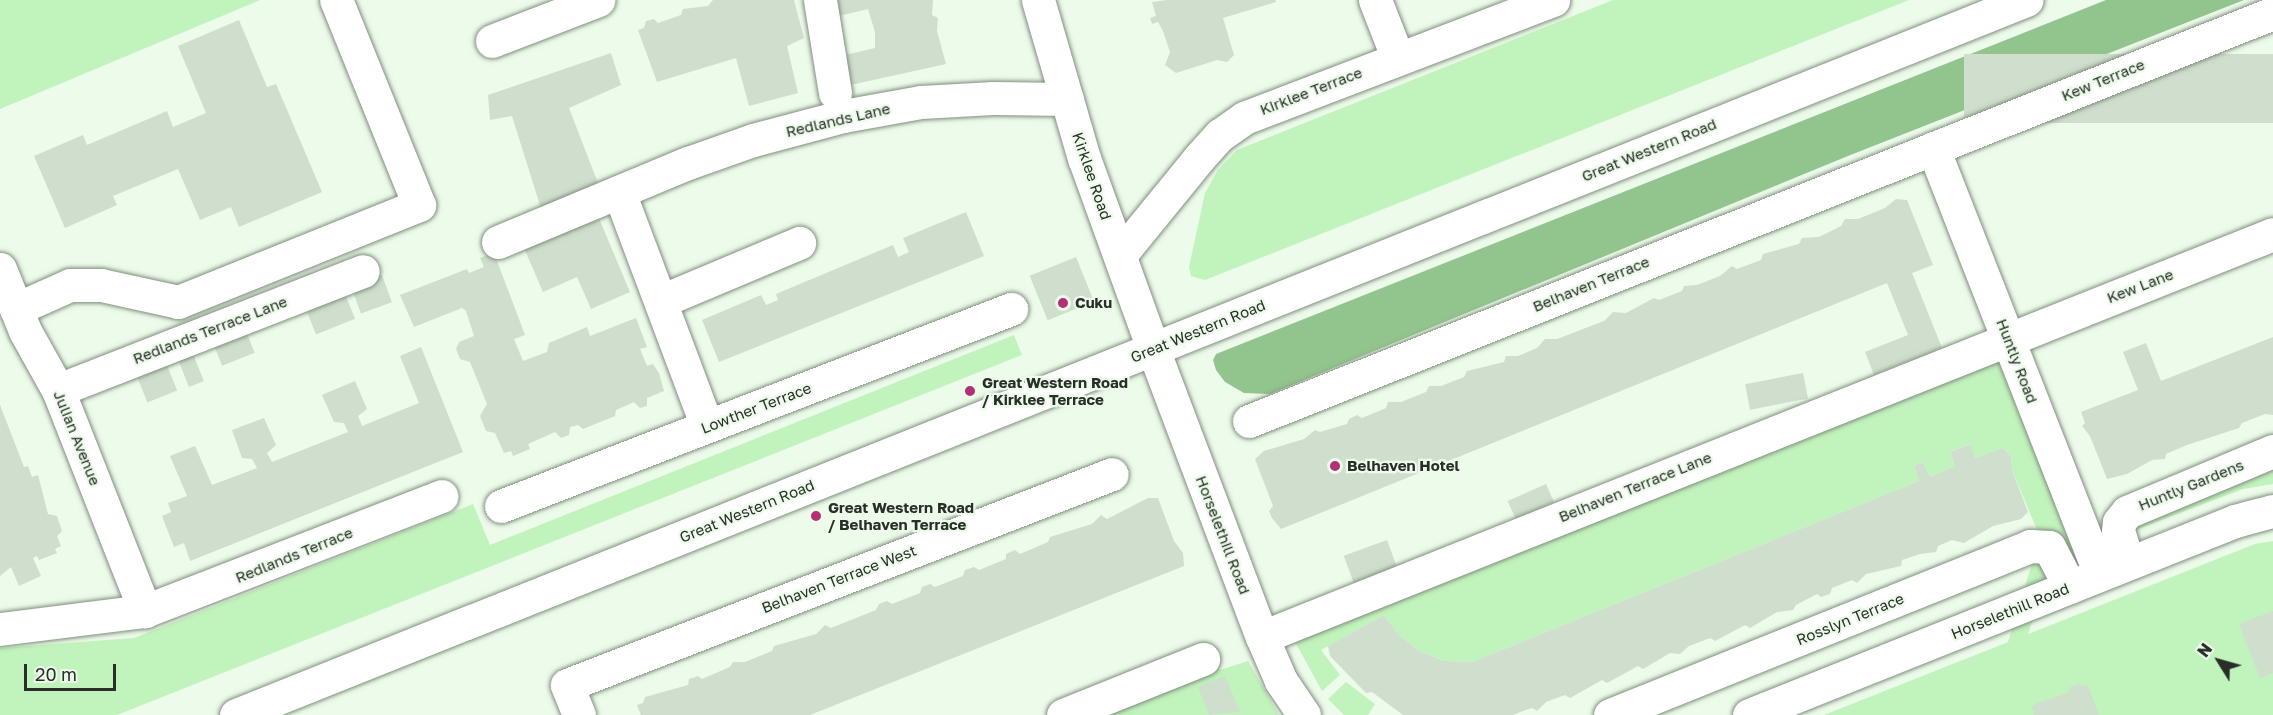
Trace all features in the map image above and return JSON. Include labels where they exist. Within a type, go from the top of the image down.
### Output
[{"type":"street","points":[[14,327],[70,285],[101,285],[178,302],[419,205],[336,0]]},
{"type":"street","points":[[492,41],[598,0]]},
{"type":"street","points":[[820,0],[835,93]]},
{"type":"street","name":"Kirklee Road","points":[[1038,0],[1084,158],[1154,349]]},
{"type":"street","points":[[1376,0],[1398,59]]},
{"type":"street","name":"Kirklee Terrace","points":[[1120,255],[1220,135],[1276,103],[1553,0]]},
{"type":"street","name":"Great Western Road","points":[[236,715],[2026,0]]},
{"type":"street","name":"Kew Terrace","points":[[1933,148],[2273,13]]},
{"type":"street","name":"Redlands Lane","points":[[498,242],[753,140],[843,116],[921,102],[1067,99]]},
{"type":"street","name":"Huntly Road","points":[[1933,148],[2008,338],[2114,568]]},
{"type":"street","name":"Belhaven Terrace","points":[[1249,421],[1933,148]]},
{"type":"street","points":[[619,192],[707,426]]},
{"type":"street","name":"Kew Lane","points":[[2008,338],[2273,234]]},
{"type":"street","points":[[661,301],[799,243]]},
{"type":"street","name":"Julian Avenue","points":[[0,269],[14,327],[58,390],[145,611]]},
{"type":"street","name":"Redlands Terrace Lane","points":[[58,390],[363,271]]},
{"type":"street","name":"Lowther Terrace","points":[[501,506],[1011,309]]},
{"type":"street","name":"Belhaven Terrace Lane","points":[[1262,637],[2008,338]]},
{"type":"street","name":"Horselethill Road","points":[[1154,349],[1262,637],[1281,681],[1304,715]]},
{"type":"street","name":"Huntly Gardens","points":[[2114,568],[2119,522],[2127,512],[2273,451]]},
{"type":"street","name":"Belhaven Terrace West","points":[[579,715],[567,685],[1112,474]]},
{"type":"street","name":"Redlands Terrace","points":[[0,629],[145,611],[442,496]]},
{"type":"street","name":"Horselethill Road","points":[[1749,715],[2114,568],[2235,521],[2273,511]]},
{"type":"street","name":"Rosslyn Terrace","points":[[1610,715],[2030,546],[2049,547],[2070,587]]},
{"type":"street","points":[[1064,715],[1203,659]]},
{"type":"green space","points":[[0,0],[260,0],[0,109]]},
{"type":"green space","points":[[1613,0],[1909,0],[1205,280],[1191,276],[1189,267],[1205,193],[1218,170],[1237,150]]},
{"type":"green space","points":[[2106,0],[2244,0],[1848,156],[1270,394],[1244,393],[1225,382],[1216,370],[1213,360],[1216,354]]},
{"type":"green space","points":[[1014,335],[1022,355],[117,715],[0,715],[0,648],[134,638],[473,504],[490,545]]},
{"type":"green space","points":[[1997,357],[2074,553],[2069,555],[2038,532],[2012,470],[2011,456],[2003,448],[1975,458],[1969,444],[1950,452],[1955,466],[1930,477],[1923,462],[1914,466],[1919,481],[1472,662],[1445,661],[1419,651],[1398,634],[1384,615],[1321,650],[1340,675],[1322,691],[1294,640]]},
{"type":"green space","points":[[2273,470],[2273,484],[2243,489],[2130,532],[2135,525]]},
{"type":"green space","points":[[2273,541],[2273,715],[1824,715],[2255,544]]},
{"type":"green space","points":[[2034,557],[2050,562],[2003,715],[1986,715]]},
{"type":"green space","points":[[1248,661],[1279,715],[1093,715],[1218,664],[1220,670]]},
{"type":"green space","points":[[1346,682],[1375,704],[1368,715],[1344,715],[1328,699]]},
{"type":"building","points":[[713,0],[794,0],[804,38],[787,46],[798,93],[749,106],[736,58],[657,82],[638,30],[644,28],[646,21],[654,19],[658,23],[681,15],[683,9],[708,6]]},
{"type":"building","points":[[832,0],[933,0],[932,15],[938,18],[937,31],[946,64],[846,86],[841,56],[875,48],[875,32],[868,9],[835,17]]},
{"type":"building","points":[[1275,0],[1276,2],[1223,18],[1234,55],[1227,62],[1217,60],[1176,73],[1165,65],[1170,52],[1158,22],[1152,24],[1150,18],[1156,16],[1152,2]]},
{"type":"building","points":[[239,20],[267,87],[276,84],[322,192],[239,227],[231,207],[200,220],[178,169],[113,196],[117,205],[65,228],[34,156],[83,135],[87,145],[167,111],[173,127],[206,113],[178,46]]},
{"type":"building","points":[[611,53],[621,85],[569,108],[601,191],[543,215],[512,116],[490,120],[488,95]]},
{"type":"building","points":[[1964,54],[2273,54],[2273,123],[1964,123]]},
{"type":"building","points":[[1896,199],[1907,200],[1933,265],[1912,273],[1942,348],[1874,375],[1865,352],[1908,335],[1887,283],[1281,529],[1272,518],[1269,511],[1273,506],[1255,459],[1264,451],[1304,439],[1315,430],[1320,432],[1347,424],[1349,419],[1357,415],[1362,418],[1386,408],[1388,402],[1401,402],[1426,392],[1429,386],[1441,386],[1464,377],[1467,371],[1504,362],[1506,356],[1518,356],[1537,348],[1545,339],[1557,339],[1604,321],[1613,312],[1626,313],[1654,298],[1659,300],[1682,291],[1684,286],[1697,285],[1720,276],[1732,266],[1737,269],[1761,260],[1763,254],[1799,244],[1802,238],[1819,237],[1841,226],[1845,219],[1858,219],[1885,208]]},
{"type":"building","points":[[966,212],[984,256],[719,362],[702,320],[761,295],[766,305],[778,300],[776,294],[893,245],[898,257],[909,252],[903,238]]},
{"type":"building","points":[[598,216],[630,292],[591,309],[577,277],[543,292],[524,248]]},
{"type":"building","points":[[494,253],[525,335],[514,339],[523,361],[547,352],[549,343],[587,327],[590,336],[636,318],[647,347],[640,349],[647,366],[653,364],[659,373],[664,391],[647,398],[647,406],[640,408],[634,402],[616,410],[615,416],[583,429],[578,425],[570,427],[569,435],[561,438],[555,432],[528,444],[530,449],[513,456],[511,451],[504,453],[495,433],[486,431],[480,416],[487,404],[470,362],[460,359],[456,349],[459,342],[474,336],[466,311],[462,308],[414,327],[400,295],[467,269],[469,273],[484,267],[480,258]]},
{"type":"building","points":[[1076,257],[1094,302],[1048,320],[1030,276]]},
{"type":"building","points":[[382,275],[392,302],[361,314],[351,286]]},
{"type":"building","points":[[343,289],[355,319],[316,334],[304,305]]},
{"type":"building","points":[[243,324],[255,353],[222,366],[211,337]]},
{"type":"building","points":[[2273,337],[2273,415],[2265,414],[2242,423],[2239,428],[2166,454],[2165,459],[2152,460],[2127,474],[2107,479],[2090,436],[2082,426],[2085,423],[2081,412],[2138,390],[2123,352],[2146,343],[2161,381]]},
{"type":"building","points":[[421,347],[463,452],[190,561],[184,543],[174,547],[162,516],[171,512],[168,503],[187,496],[170,456],[195,446],[212,485],[257,468],[252,459],[242,458],[232,430],[264,418],[276,445],[267,453],[272,462],[348,432],[344,423],[334,422],[322,395],[355,381],[367,409],[358,416],[362,426],[419,403],[400,356]]},
{"type":"building","points":[[193,354],[204,381],[189,387],[178,360]]},
{"type":"building","points":[[164,358],[177,390],[147,402],[134,370]]},
{"type":"building","points":[[1803,373],[1808,399],[1750,410],[1745,384]]},
{"type":"building","points":[[0,405],[24,467],[28,466],[32,477],[38,475],[48,514],[57,516],[62,531],[57,536],[61,546],[55,549],[57,553],[39,560],[37,556],[33,558],[41,576],[19,586],[11,567],[0,576]]},
{"type":"building","points":[[1970,444],[1975,458],[2003,448],[2011,456],[2012,470],[2028,512],[2021,519],[1993,526],[1964,543],[1952,540],[1938,546],[1936,552],[1902,560],[1901,566],[1866,574],[1857,583],[1852,580],[1832,588],[1830,594],[1821,597],[1817,594],[1796,605],[1793,610],[1777,612],[1750,628],[1745,625],[1715,641],[1710,638],[1689,646],[1680,654],[1670,653],[1643,669],[1638,666],[1607,683],[1602,680],[1570,698],[1565,695],[1546,702],[1537,711],[1532,708],[1512,715],[1403,715],[1372,692],[1366,693],[1330,656],[1328,646],[1384,615],[1398,634],[1419,651],[1445,661],[1472,662],[1919,481],[1914,466],[1923,462],[1930,477],[1955,466],[1950,452]]},
{"type":"building","points":[[1546,484],[1554,502],[1516,519],[1508,501]]},
{"type":"building","points":[[1148,498],[1158,498],[1174,541],[1183,553],[1184,566],[810,715],[641,715],[637,705],[643,703],[645,697],[688,685],[689,679],[698,676],[702,679],[730,667],[733,662],[745,662],[772,651],[774,646],[816,634],[825,625],[831,628],[876,610],[879,604],[887,601],[892,604],[920,593],[922,587],[930,584],[935,587],[963,576],[965,570],[974,567],[979,570],[1006,559],[1006,554],[1015,550],[1020,554],[1048,542],[1050,537],[1092,524],[1101,515],[1107,519]]},
{"type":"building","points":[[1387,540],[1397,567],[1354,583],[1344,556]]},
{"type":"building","points":[[2273,611],[2273,673],[2260,678],[2239,624]]},
{"type":"building","points":[[1225,676],[1240,712],[1209,715],[1198,687]]},
{"type":"building","points":[[2078,684],[2088,686],[2099,715],[2034,715],[2032,707],[2035,704],[2068,693],[2070,687]]},
{"type":"place","name":"Cuku","points":[[1063,303]]},
{"type":"place","name":"Great Western Road / Kirklee Terrace","points":[[970,391]]},
{"type":"place","name":"Belhaven Hotel","points":[[1335,466]]},
{"type":"place","name":"Great Western Road / Belhaven Terrace","points":[[816,516]]}]
